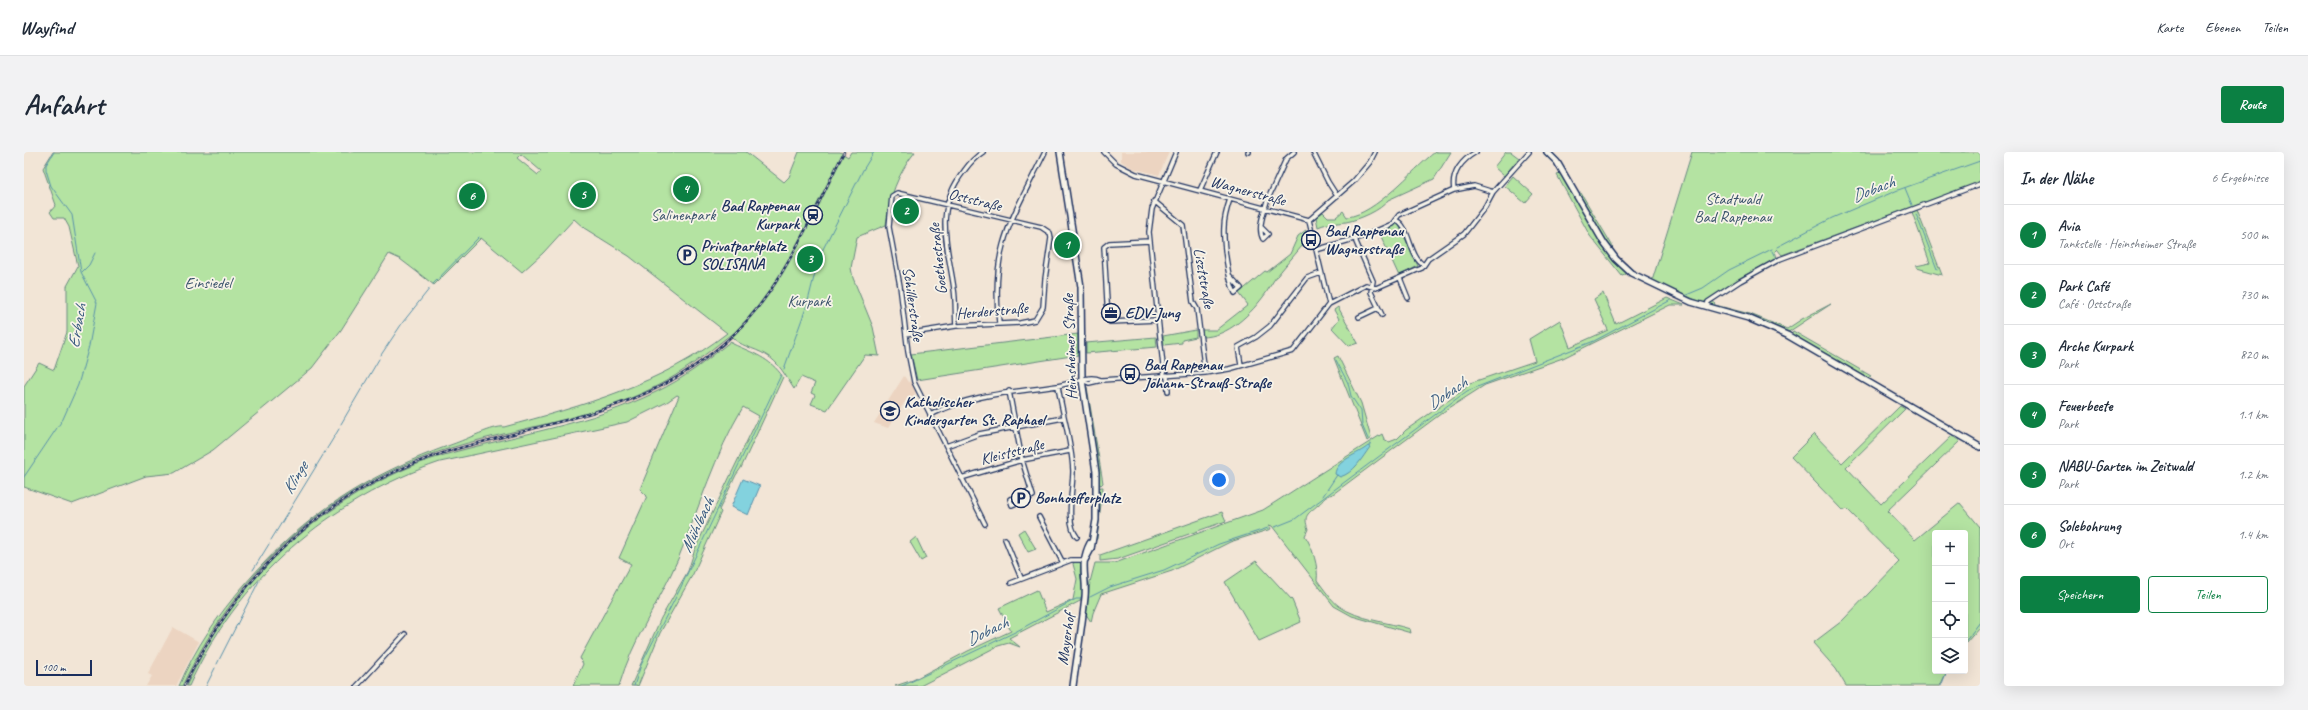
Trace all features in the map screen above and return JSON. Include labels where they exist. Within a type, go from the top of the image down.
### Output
[{"type":"street","name":"Goethestraße","points":[[956,326],[954,289],[946,249],[946,205],[957,181],[981,152]]},
{"type":"street","points":[[999,323],[996,296],[998,263],[1010,221],[1045,152]]},
{"type":"street","name":"Heinsheimer Straße","points":[[1060,152],[1081,287],[1082,380],[1096,472],[1096,520],[1090,553],[1085,560],[1083,572],[1085,596]]},
{"type":"street","name":"Wagnerstraße","points":[[1104,152],[1116,164],[1130,172],[1309,220]]},
{"type":"street","points":[[1168,391],[1149,241],[1149,222],[1154,201],[1176,152]]},
{"type":"street","points":[[1200,190],[1217,152]]},
{"type":"street","points":[[1261,227],[1265,207],[1286,159],[1294,152]]},
{"type":"street","points":[[1313,152],[1337,196]]},
{"type":"street","points":[[1329,304],[1309,220],[1337,196],[1363,170],[1374,152]]},
{"type":"street","points":[[1454,190],[1454,181],[1459,168],[1467,158],[1476,152]]},
{"type":"street","points":[[930,414],[970,398],[1009,391],[1058,386],[1088,377],[1102,380],[1205,373],[1293,351],[1329,304],[1366,285],[1376,288],[1422,268],[1428,259],[1464,234],[1486,207],[1494,192],[1529,152]]},
{"type":"street","points":[[1547,152],[1557,162],[1597,231],[1624,267],[1650,283],[1707,307],[1748,318],[1787,335],[1980,447]]},
{"type":"street","points":[[1707,307],[1708,302],[1740,281],[1780,259],[1980,184]]},
{"type":"street","points":[[1316,250],[1356,238],[1392,224],[1399,215],[1454,190],[1474,186],[1494,192]]},
{"type":"street","name":"Oststraße","points":[[895,194],[1041,227],[1048,231]]},
{"type":"street","name":"Schillerstraße","points":[[895,194],[891,205],[889,226],[900,286],[914,382],[985,524]]},
{"type":"street","points":[[1230,199],[1224,229],[1230,276]]},
{"type":"street","name":"Lisztstraße","points":[[1154,201],[1183,225],[1193,302],[1197,309],[1205,373]]},
{"type":"street","points":[[1396,220],[1401,223],[1418,260],[1424,264]]},
{"type":"street","name":"Herderstraße","points":[[906,334],[956,326],[1032,322],[1041,313],[1051,238],[1048,231]]},
{"type":"street","points":[[1356,238],[1356,242],[1373,281],[1371,292],[1382,316]]},
{"type":"street","points":[[1149,241],[1109,243],[1104,246],[1108,319],[1110,322],[1158,320]]},
{"type":"street","points":[[1241,365],[1238,347],[1256,337],[1270,326],[1307,278],[1321,273]]},
{"type":"street","points":[[1400,278],[1408,298]]},
{"type":"street","points":[[1359,317],[1378,308]]},
{"type":"street","points":[[1058,386],[1073,470],[1071,523],[1073,532],[1077,536]]},
{"type":"street","points":[[1009,391],[1022,460],[1033,496],[1012,505],[1010,499],[1031,490]]},
{"type":"street","points":[[946,446],[979,434],[1063,418]]},
{"type":"street","name":"Kleiststraße","points":[[961,478],[1022,460],[1070,451]]},
{"type":"street","points":[[1039,517],[1063,563]]},
{"type":"street","points":[[1005,540],[1021,578]]},
{"type":"street","points":[[1011,583],[1021,578],[1079,558],[1085,560]]},
{"type":"street","name":"Mayerhof","points":[[1073,686],[1085,596]]},
{"type":"street","points":[[357,686],[405,634]]},
{"type":"shaded area","points":[[841,152],[847,152],[800,244],[741,331],[700,366],[656,392],[629,404],[442,456],[397,474],[344,503],[303,533],[285,549],[238,598],[199,661],[186,686],[182,686],[213,627],[235,596],[282,545],[342,500],[395,470],[441,451],[628,399],[675,377],[728,337],[738,328],[811,212]]},
{"type":"shaded area","points":[[1121,152],[1169,152],[1159,175],[1132,168],[1121,161]]},
{"type":"shaded area","name":"Katholischer Kindergarten St. Raphael","points":[[904,376],[908,382],[912,381],[916,389],[912,399],[908,397],[888,428],[874,423]]},
{"type":"shaded area","points":[[173,627],[199,642],[176,686],[146,686],[152,676],[148,674]]},
{"type":"green space","name":"Einsiedel","points":[[53,152],[746,152],[784,182],[789,177],[799,152],[840,152],[848,157],[851,152],[915,152],[904,168],[895,186],[889,205],[886,225],[857,237],[851,268],[853,278],[873,327],[879,356],[865,355],[827,410],[811,404],[815,395],[811,393],[815,383],[801,377],[794,389],[782,370],[771,358],[738,342],[730,335],[675,376],[630,399],[577,416],[441,451],[398,468],[358,489],[321,513],[287,542],[256,573],[229,608],[204,645],[182,686],[179,686],[185,672],[208,632],[245,584],[291,537],[314,517],[339,499],[392,469],[480,433],[494,428],[504,427],[563,411],[648,380],[702,351],[727,333],[629,256],[584,228],[574,219],[543,253],[522,272],[481,238],[434,285],[400,259],[389,254],[341,330],[312,368],[213,450],[174,473],[146,476],[72,504],[24,487],[24,386],[39,363],[54,370],[67,332],[67,286],[78,266],[69,227],[64,218],[54,218],[50,212],[56,205],[43,168]],"holes":[[[521,154],[541,171],[538,175],[517,158]]]},
{"type":"green space","points":[[1435,152],[1451,152],[1434,179],[1388,200],[1381,207],[1363,217],[1342,223],[1322,225],[1318,227],[1316,217],[1323,212],[1328,217],[1336,217],[1343,211],[1347,217],[1358,214],[1370,208],[1382,200]]},
{"type":"green space","points":[[1506,152],[1511,152],[1519,158],[1504,176],[1494,167]]},
{"type":"green space","name":"Stadtwald Bad Rappenau","points":[[1692,152],[1980,152],[1980,182],[1782,255],[1777,249],[1775,251],[1777,258],[1744,276],[1703,303],[1652,281]]},
{"type":"green space","points":[[1562,173],[1591,224],[1627,272],[1625,275],[1622,276],[1590,236],[1557,175]]},
{"type":"green space","points":[[1513,176],[1533,194],[1525,203],[1505,186]]},
{"type":"green space","points":[[1581,193],[1612,245],[1613,251],[1578,194]]},
{"type":"green space","points":[[1917,210],[1942,275],[1917,268],[1916,266],[1930,263],[1912,212]]},
{"type":"green space","points":[[1398,223],[1418,266],[1399,276],[1379,232]]},
{"type":"green space","points":[[1306,230],[1309,244],[1302,246],[1277,276],[1253,309],[1230,329],[1212,336],[1202,337],[1201,330],[1216,330],[1248,305],[1239,293],[1265,271],[1267,272],[1290,254],[1298,236]]},
{"type":"green space","points":[[1603,293],[1616,324],[1667,298],[1684,305],[1670,305],[1563,358],[1485,385],[1446,410],[1333,494],[1326,497],[1307,515],[1306,521],[1308,529],[1305,536],[1314,557],[1317,570],[1317,580],[1330,598],[1336,604],[1355,615],[1410,629],[1411,633],[1352,616],[1334,606],[1272,526],[1269,525],[1271,529],[1230,542],[1172,571],[1101,594],[1091,622],[1086,614],[1090,582],[1095,563],[1115,563],[1263,510],[1382,434],[1384,439],[1389,442],[1397,439],[1406,430],[1465,389],[1467,384],[1535,361],[1529,339],[1560,320],[1570,347],[1608,330],[1594,299]]},
{"type":"green space","points":[[1713,300],[1715,305],[1750,314],[1787,329],[1802,319],[1831,304],[1787,333],[1749,316],[1711,305],[1710,302]]},
{"type":"green space","points":[[1338,307],[1358,343],[1349,346],[1332,328],[1339,319],[1334,310]]},
{"type":"green space","points":[[1196,330],[1196,337],[1182,340],[1182,343],[1164,345],[1163,336]]},
{"type":"green space","points":[[1793,331],[1871,376],[1868,378],[1791,335]]},
{"type":"green space","points":[[1078,334],[1078,355],[917,380],[911,354]]},
{"type":"green space","points":[[1156,337],[1157,347],[1086,353],[1086,343]]},
{"type":"green space","points":[[731,341],[733,344],[754,353],[773,365],[783,377],[741,468],[719,510],[721,512],[693,574],[660,633],[638,686],[631,686],[661,618],[688,571],[695,549],[759,416],[743,407],[724,443],[671,575],[631,652],[619,686],[573,686],[583,664],[580,658],[631,564],[619,558],[647,496],[640,489],[679,396],[677,395],[667,402],[627,422],[440,462],[400,478],[361,498],[325,521],[291,548],[261,578],[233,611],[209,647],[189,686],[186,686],[216,630],[237,599],[257,576],[279,553],[303,532],[357,494],[386,478],[415,465],[444,455],[579,421],[606,413],[631,403],[676,381],[695,369]]},
{"type":"green space","points":[[1338,356],[1361,403],[1371,438],[1367,441],[1334,358]]},
{"type":"green space","points":[[1087,387],[1103,483],[1101,485],[1099,484],[1085,390]]},
{"type":"green space","points":[[1900,406],[1905,409],[1846,467],[1881,504],[1952,436],[1960,441],[1887,511],[1915,540],[1960,503],[1980,527],[1980,627],[1968,641],[1968,530],[1932,530],[1932,674],[1946,674],[1940,686],[1846,686],[1836,669],[1813,643],[1842,621],[1899,562],[1847,509],[1843,511],[1791,457],[1814,434],[1842,463]]},
{"type":"green space","points":[[1103,487],[1097,539],[1095,541],[1099,488]]},
{"type":"green space","points":[[1222,512],[1226,521],[1118,559],[1100,561],[1100,555]]},
{"type":"green space","points":[[1024,529],[1036,549],[1028,552],[1018,533]]},
{"type":"green space","points":[[916,537],[926,558],[921,561],[910,542]]},
{"type":"green space","points":[[1075,560],[1082,561],[1080,571],[1083,590],[1082,600],[1009,638],[1020,647],[1009,643],[998,646],[920,686],[895,686],[913,680],[968,651],[1011,631],[999,608],[1037,590],[1046,612],[1073,600],[1077,579],[1073,564]]},
{"type":"green space","points":[[1256,561],[1292,600],[1301,622],[1259,641],[1225,582]]},
{"type":"water","points":[[1368,446],[1370,447],[1354,469],[1340,477],[1335,474],[1339,465]]},
{"type":"water","points":[[743,479],[760,486],[748,515],[731,507]]},
{"type":"waterway","name":"Erbach","points":[[24,477],[63,419],[78,385],[89,346],[97,303],[81,272],[72,215],[51,186],[46,170],[46,165],[54,152]]},
{"type":"waterway","name":"Mühlbach","points":[[784,369],[807,305],[819,257],[863,170],[874,152]]},
{"type":"waterway","name":"Dobach","points":[[1777,247],[1832,218],[1898,190],[1980,161]]},
{"type":"waterway","points":[[1905,188],[1912,205]]},
{"type":"waterway","points":[[1916,214],[1937,269]]},
{"type":"waterway","name":"Klinge","points":[[433,284],[479,237]]},
{"type":"waterway","name":"Dobach","points":[[1684,296],[1703,288],[1729,270],[1772,249]]},
{"type":"waterway","points":[[1772,251],[1775,257]]},
{"type":"waterway","points":[[82,272],[89,265],[95,253]]},
{"type":"waterway","name":"Klinge","points":[[381,355],[403,322],[430,288]]},
{"type":"waterway","name":"Dobach","points":[[1275,527],[1295,519],[1467,391],[1594,341],[1671,300]]},
{"type":"waterway","name":"Klinge","points":[[341,424],[379,359]]},
{"type":"waterway","points":[[1336,360],[1348,383],[1351,396],[1361,411],[1362,425],[1368,439]]},
{"type":"waterway","name":"Mühlbach","points":[[634,686],[641,665],[680,589],[781,375]]},
{"type":"waterway","name":"Klinge","points":[[271,540],[339,429]]},
{"type":"waterway","points":[[1369,446],[1371,442]]},
{"type":"waterway","points":[[1323,496],[1337,475]]},
{"type":"waterway","name":"Dobach","points":[[1090,597],[1110,587],[1164,570],[1219,544],[1268,528]]},
{"type":"waterway","name":"Klinge","points":[[253,570],[269,544]]},
{"type":"waterway","name":"Klinge","points":[[217,664],[259,581]]},
{"type":"waterway","name":"Dobach","points":[[902,686],[1015,632],[1076,599],[1082,599]]},
{"type":"waterway","points":[[1968,638],[1980,622]]},
{"type":"waterway","name":"Klinge","points":[[206,686],[215,668]]},
{"type":"waterway","points":[[1941,686],[1946,674]]},
{"type":"railway","points":[[184,686],[206,646],[231,608],[258,574],[289,542],[322,515],[359,490],[399,470],[443,453],[577,417],[628,401],[676,378],[699,363],[723,344],[762,303],[778,279],[806,229],[844,152]]},
{"type":"place","name":"Feuerbeete","points":[[686,189]]},
{"type":"place","name":"NABU-Garten im Zeitwald","points":[[583,195]]},
{"type":"place","name":"Solebohrung","points":[[472,196]]},
{"type":"place","name":"Park Café","points":[[906,211]]},
{"type":"place","name":"Bad Rappenau Kurpark","points":[[813,215]]},
{"type":"place","name":"Bad Rappenau Wagnerstraße","points":[[1311,240]]},
{"type":"place","name":"Avia","points":[[1067,245]]},
{"type":"place","name":"Privatparkplatz SOLISANA","points":[[687,255]]},
{"type":"place","name":"Arche Kurpark","points":[[810,259]]},
{"type":"place","name":"EDV-Jung","points":[[1111,313]]},
{"type":"place","name":"Bad Rappenau Johann-Strauß-Straße","points":[[1130,374]]},
{"type":"place","name":"Katholischer Kindergarten St. Raphael","points":[[890,411]]},
{"type":"place","name":"Bonhoefferplatz","points":[[1021,498]]},
{"type":"park label","name":"Salinenpark","points":[[683,215]]},
{"type":"park label","name":"Kurpark","points":[[809,301]]}]
